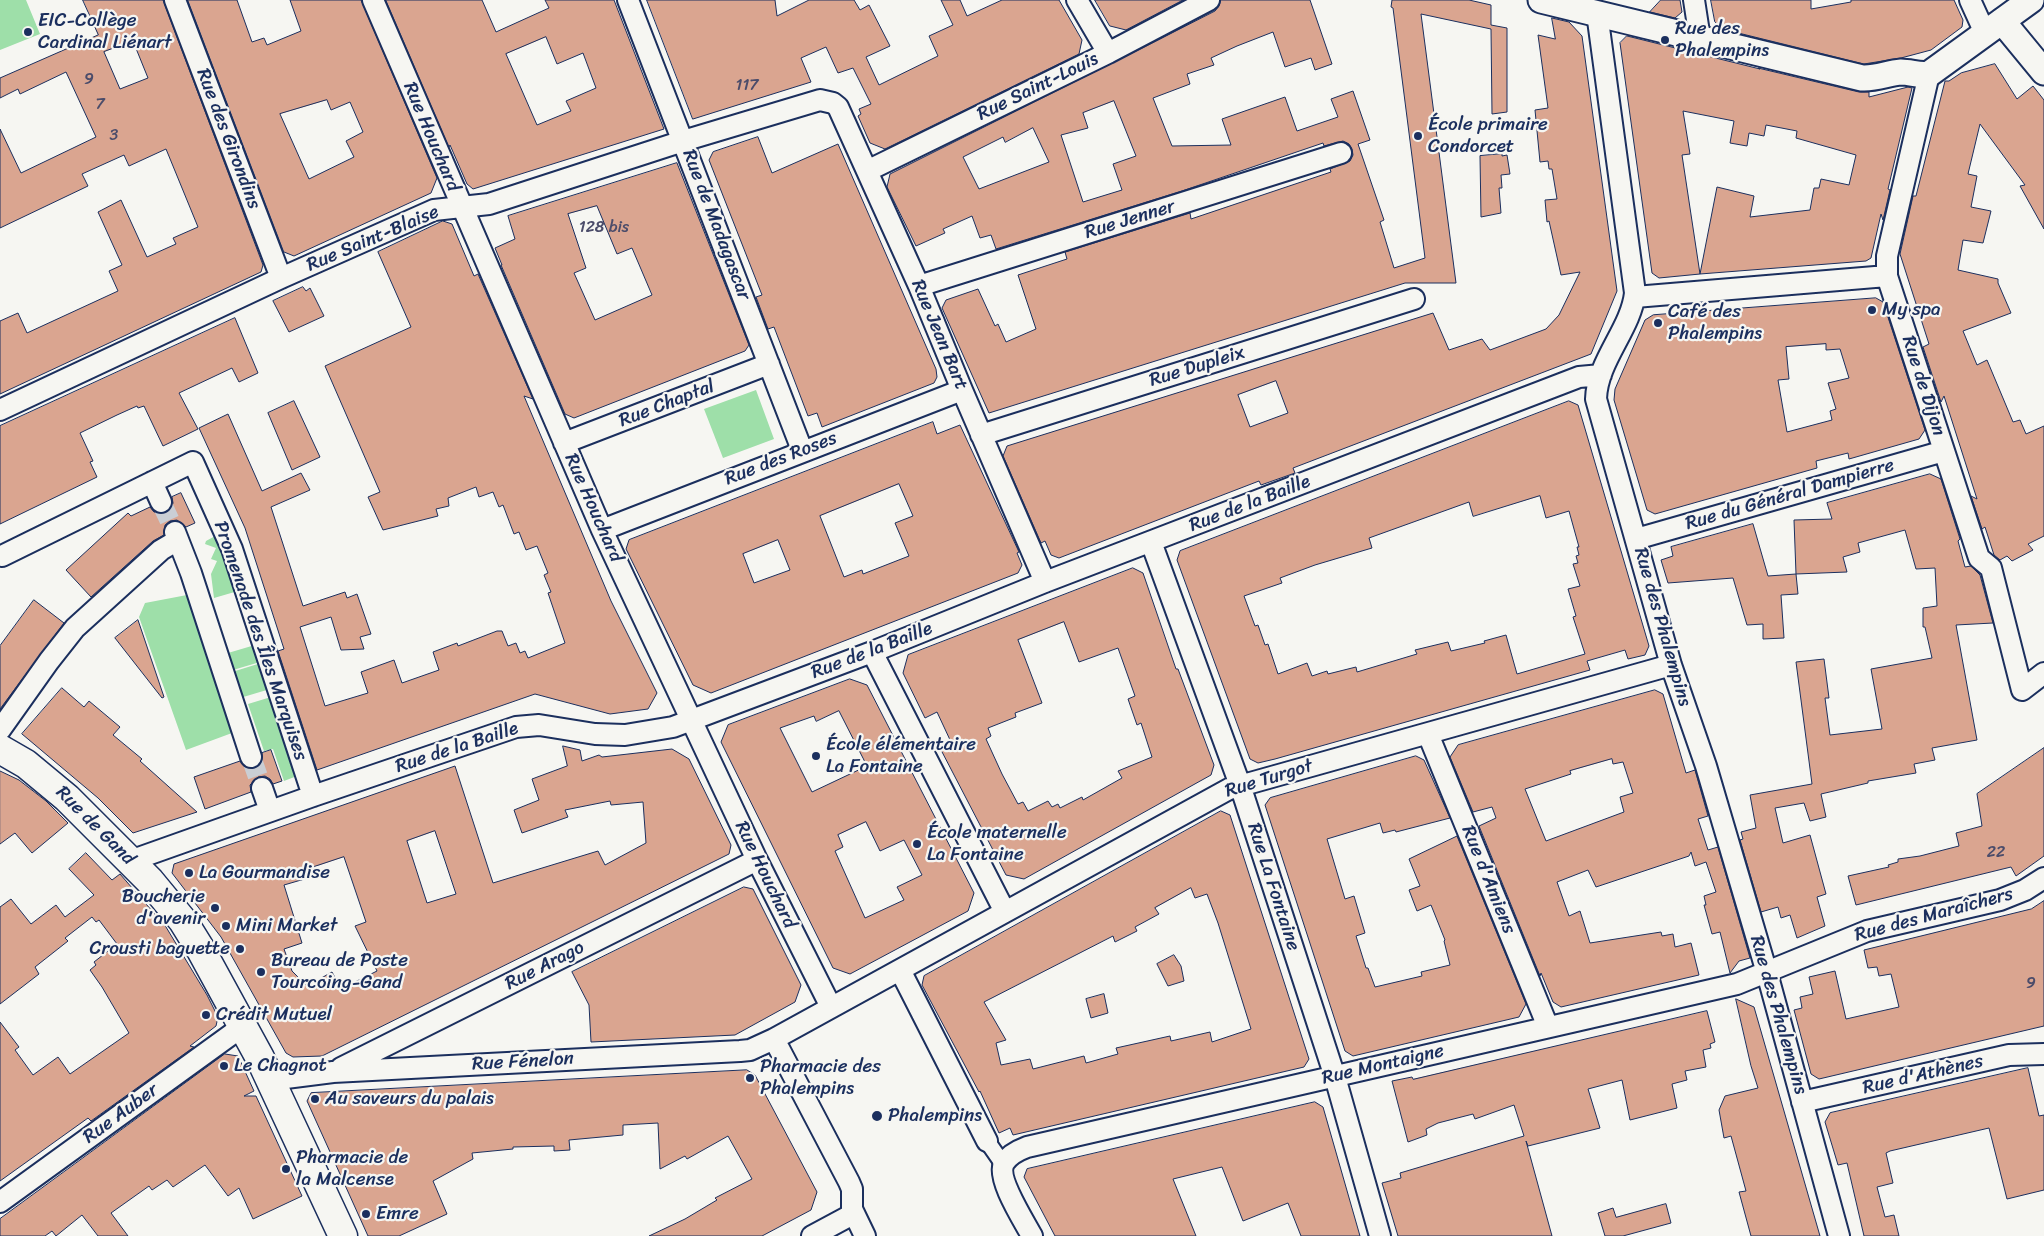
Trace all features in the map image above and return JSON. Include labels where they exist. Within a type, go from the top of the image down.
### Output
[{"type":"main road","name":"Rue de Gand","points":[[0,749],[26,764],[57,788],[163,895],[192,934],[243,1026],[343,1236]]},
{"type":"street","name":"Rue des Girondins","points":[[175,0],[281,278]]},
{"type":"street","name":"Rue Houchard","points":[[373,0],[461,208],[602,530],[690,721],[831,1008]]},
{"type":"street","name":"Rue de Madagascar","points":[[628,0],[802,450]]},
{"type":"street","points":[[1077,0],[1108,53]]},
{"type":"street","name":"Rue Saint-Louis","points":[[866,171],[1108,53],[1208,0]]},
{"type":"street","points":[[1541,0],[1588,8],[1700,39],[1862,78],[1877,78],[1904,72],[1930,74],[2031,0]]},
{"type":"street","points":[[1694,0],[1700,39]]},
{"type":"street","points":[[1970,0],[1994,27],[2044,72]]},
{"type":"street","name":"Rue des Phalempins","points":[[1588,8],[1634,280],[1635,297],[1601,376],[1596,394],[1598,409],[1671,665],[1706,766],[1767,973],[1839,1236]]},
{"type":"street","name":"Rue de Dijon","points":[[1930,74],[1887,256],[1887,276],[1979,558],[1991,568],[2022,690],[2044,673]]},
{"type":"street","name":"Rue Saint-Blaise","points":[[0,410],[281,278],[434,210],[489,204],[683,141],[820,100]]},
{"type":"street","name":"Rue Jean Bart","points":[[820,100],[832,103],[838,107],[919,286],[1045,582]]},
{"type":"street","name":"Rue Jenner","points":[[919,286],[1341,153]]},
{"type":"street","points":[[1635,297],[1887,276]]},
{"type":"street","name":"Rue Dupleix","points":[[981,435],[1414,299]]},
{"type":"street","name":"Rue Chaptal","points":[[564,443],[769,364]]},
{"type":"street","name":"Rue de la Baille","points":[[130,861],[516,727],[539,725],[595,734],[625,736],[659,731],[690,721],[872,652],[1045,582],[1579,377],[1601,376]]},
{"type":"street","name":"Rue des Roses","points":[[602,530],[802,450],[962,390]]},
{"type":"street","name":"Rue du Général Dampierre","points":[[1636,539],[1944,451]]},
{"type":"street","name":"Promenade des Îles Marquises","points":[[2,556],[193,462],[232,549],[313,796]]},
{"type":"street","points":[[152,482],[161,502]]},
{"type":"street","points":[[0,730],[48,660],[75,628],[177,536],[191,573],[251,757]]},
{"type":"street","name":"Rue La Fontaine","points":[[1152,542],[1240,785],[1335,1077],[1380,1236]]},
{"type":"street","points":[[872,652],[1005,912]]},
{"type":"street","name":"Rue Turgot","points":[[831,1008],[1218,794],[1240,785],[1671,665]]},
{"type":"street","name":"Rue d'Amiens","points":[[1428,734],[1548,1027]]},
{"type":"street","points":[[262,788],[270,812]]},
{"type":"street","name":"Rue Arago","points":[[333,1072],[757,860]]},
{"type":"street","name":"Rue des Maraîchers","points":[[1767,973],[1867,931],[2000,900],[2024,890],[2044,878]]},
{"type":"street","points":[[900,970],[987,1140],[1004,1164],[1004,1182],[1032,1236]]},
{"type":"street","name":"Rue Montaigne","points":[[1004,1164],[1010,1156],[1027,1147],[1736,984],[1767,973]]},
{"type":"street","name":"Rue Fénelon","points":[[270,1080],[333,1072],[750,1050],[831,1008]]},
{"type":"street","name":"Rue Auber","points":[[0,1202],[243,1026]]},
{"type":"street","points":[[774,1039],[849,1182],[852,1189],[853,1214],[865,1236]]},
{"type":"street","name":"Rue d'Athènes","points":[[1802,1102],[2008,1055],[2044,1054]]},
{"type":"street","points":[[812,1236],[853,1214]]},
{"type":"green space","points":[[0,0],[26,0],[40,34],[0,50]]},
{"type":"green space","points":[[756,390],[774,439],[723,458],[704,409]]},
{"type":"green space","points":[[217,535],[238,591],[214,598],[211,574],[217,561],[211,559],[216,548],[205,544],[206,541]]},
{"type":"green space","points":[[187,595],[232,733],[186,750],[139,617],[145,603]]},
{"type":"green space","points":[[255,645],[260,662],[233,670],[228,653]]},
{"type":"green space","points":[[261,663],[270,689],[240,698],[232,672]]},
{"type":"green space","points":[[271,697],[297,776],[284,781],[273,749],[264,751],[248,704]]},
{"type":"building","points":[[83,0],[163,0],[263,265],[261,272],[0,394],[0,321],[18,313],[27,333],[118,291],[109,271],[122,265],[98,212],[121,200],[147,257],[176,244],[173,238],[198,227],[166,149],[129,166],[124,155],[82,174],[88,186],[0,228],[0,129],[21,173],[96,137],[66,72],[20,94],[18,89],[0,98],[0,78],[98,35]],"holes":[[[133,41],[148,78],[120,89],[104,52]]]},
{"type":"building","points":[[188,0],[237,0],[252,42],[264,38],[267,45],[301,31],[290,0],[361,0],[437,178],[431,193],[294,256],[284,252]],"holes":[[[327,100],[331,110],[350,102],[363,132],[346,141],[354,157],[309,179],[280,114]]]},
{"type":"building","points":[[386,0],[482,0],[496,32],[549,8],[545,0],[614,0],[664,129],[473,189],[467,184],[450,145],[449,147]],"holes":[[[546,37],[557,64],[583,53],[596,88],[566,101],[571,111],[537,125],[506,54]]]},
{"type":"building","points":[[647,0],[775,0],[777,16],[809,0],[854,0],[860,10],[869,5],[890,46],[866,57],[879,85],[938,56],[929,36],[953,25],[941,0],[960,0],[967,16],[1002,0],[1059,0],[1082,40],[1079,54],[885,149],[870,143],[858,116],[861,114],[859,109],[871,104],[853,68],[838,73],[826,47],[801,58],[811,82],[693,119]]},
{"type":"building","points":[[1095,0],[1183,0],[1126,30],[1110,26]]},
{"type":"building","points":[[1221,0],[1310,0],[1332,64],[1315,70],[1311,58],[1285,67],[1273,32],[1211,58],[1214,65],[1187,74],[1190,84],[1153,98],[1172,146],[1231,145],[1222,119],[1285,97],[1297,131],[1338,117],[1331,99],[1353,91],[1370,140],[1358,144],[1384,220],[1380,222],[1394,268],[1425,258],[1393,8],[1391,7],[1392,0],[1469,0],[1491,5],[1491,25],[1507,28],[1507,112],[1492,114],[1491,29],[1421,14],[1456,283],[1405,283],[989,413],[942,308],[946,300],[978,289],[995,326],[998,324],[1006,342],[1036,329],[1018,275],[1067,259],[1065,252],[1190,213],[1191,219],[1331,172],[1330,169],[1350,161],[1353,155],[1352,149],[1349,144],[1343,141],[1324,146],[1323,143],[1182,191],[996,249],[991,235],[980,238],[972,216],[943,229],[945,233],[916,246],[887,187],[890,174],[1215,11]],"holes":[[[1114,101],[1136,156],[1113,164],[1122,190],[1083,202],[1061,135],[1088,128],[1083,113]],[[1033,128],[1049,162],[979,189],[963,157],[1003,137],[1005,142]]]},
{"type":"building","points":[[1661,0],[1680,0],[1682,12],[1675,18],[1650,12]]},
{"type":"building","points":[[1711,0],[1811,0],[1811,9],[1851,2],[1851,0],[1954,0],[1963,20],[1962,27],[1931,50],[1901,58],[1864,64],[1722,29],[1715,22]]},
{"type":"building","points":[[1552,18],[1569,22],[1582,36],[1617,291],[1591,354],[1293,468],[1295,473],[1261,485],[1259,481],[1059,558],[1051,555],[1045,541],[1041,543],[1003,456],[1007,446],[1433,313],[1449,350],[1482,339],[1490,350],[1546,329],[1559,315],[1580,272],[1561,275],[1549,221],[1547,222],[1545,200],[1557,199],[1552,169],[1549,169],[1548,161],[1540,162],[1535,110],[1548,108],[1538,35],[1555,39]],"holes":[[[1276,381],[1288,413],[1250,427],[1238,395]]]},
{"type":"building","points":[[1627,36],[1859,92],[1869,92],[1869,97],[1908,87],[1912,88],[1888,189],[1890,190],[1883,220],[1881,214],[1871,258],[1866,261],[1659,278],[1652,273],[1620,43]],"holes":[[[1683,111],[1734,121],[1730,143],[1747,146],[1749,133],[1764,136],[1766,125],[1797,131],[1796,138],[1856,155],[1849,185],[1821,179],[1819,188],[1814,188],[1810,210],[1750,217],[1754,196],[1717,187],[1700,274],[1682,155],[1690,154]]]},
{"type":"building","points":[[1995,64],[2017,99],[2033,86],[2044,100],[2044,229],[2020,186],[2025,185],[1980,124],[1968,174],[1977,176],[1971,207],[1991,211],[1983,243],[1963,240],[1958,270],[1998,279],[2011,313],[1963,331],[1977,365],[1987,360],[2013,422],[2020,420],[2026,434],[2044,426],[2044,536],[2028,544],[2033,550],[2012,561],[2007,556],[2000,560],[1994,555],[1985,527],[1982,529],[1971,496],[1977,499],[1944,396],[1941,402],[1923,347],[1929,344],[1900,254],[1913,196],[1916,196],[1945,81],[1949,81],[1961,73]]},
{"type":"building","points":[[758,137],[772,173],[838,144],[936,369],[937,377],[934,383],[822,427],[817,413],[808,416],[774,327],[768,329],[756,297],[762,295],[709,160],[713,152]]},
{"type":"building","points":[[1502,154],[1502,156],[1507,155],[1510,174],[1501,175],[1502,188],[1499,188],[1501,213],[1481,217],[1480,156]]},
{"type":"building","points":[[677,163],[749,345],[745,351],[574,418],[565,414],[495,248],[515,239],[508,216]],"holes":[[[597,206],[617,254],[632,248],[652,295],[595,320],[574,273],[586,268],[568,214]]]},
{"type":"building","points":[[443,221],[452,224],[474,276],[478,274],[533,399],[524,396],[611,601],[657,693],[648,709],[610,714],[535,694],[317,770],[278,651],[284,649],[245,528],[199,428],[228,414],[262,491],[301,473],[310,490],[271,507],[303,606],[345,592],[347,598],[357,594],[371,634],[360,637],[364,649],[341,650],[331,617],[300,627],[325,706],[368,693],[361,672],[394,660],[402,683],[439,670],[433,652],[457,643],[458,646],[497,631],[502,631],[508,646],[516,643],[520,653],[525,651],[528,658],[565,643],[548,593],[551,592],[544,575],[548,573],[537,546],[526,550],[519,532],[514,534],[503,505],[499,507],[493,492],[479,497],[476,487],[448,498],[449,506],[436,509],[438,516],[383,530],[368,497],[380,492],[325,366],[411,327],[378,252]]},
{"type":"building","points":[[303,287],[306,291],[310,288],[324,316],[289,332],[273,301]]},
{"type":"building","points":[[1876,298],[1883,302],[1925,430],[1919,439],[1849,459],[1848,453],[1816,461],[1817,468],[1655,514],[1647,510],[1614,400],[1615,389],[1645,320],[1653,315]],"holes":[[[1826,344],[1826,350],[1840,349],[1849,378],[1828,383],[1836,409],[1830,411],[1832,420],[1787,432],[1778,380],[1789,379],[1786,347]]]},
{"type":"building","points":[[235,318],[258,373],[239,382],[232,368],[179,393],[198,429],[163,446],[144,406],[138,408],[137,406],[117,415],[80,433],[93,461],[90,462],[97,477],[0,524],[0,426]]},
{"type":"building","points":[[294,401],[320,457],[292,470],[268,413]]},
{"type":"building","points":[[1569,401],[1578,405],[1649,646],[1645,655],[1628,659],[1625,650],[1587,661],[1590,670],[1258,763],[1250,759],[1177,560],[1180,551]],"holes":[[[1540,496],[1546,518],[1569,511],[1579,547],[1577,547],[1579,555],[1576,556],[1578,563],[1573,564],[1580,586],[1568,589],[1576,616],[1573,617],[1585,654],[1517,674],[1506,635],[1484,641],[1485,643],[1451,651],[1448,642],[1415,650],[1417,654],[1357,672],[1356,667],[1328,674],[1327,671],[1312,676],[1307,663],[1278,674],[1268,644],[1265,645],[1258,625],[1255,626],[1244,596],[1282,583],[1280,578],[1315,565],[1372,548],[1369,538],[1469,502],[1473,516]]]},
{"type":"building","points":[[933,422],[937,434],[960,425],[1019,552],[1017,553],[1022,565],[1018,573],[711,693],[693,685],[626,549],[629,540]],"holes":[[[899,484],[913,516],[895,523],[909,556],[863,574],[862,570],[844,577],[820,516]],[[778,540],[790,570],[754,583],[743,554]]]},
{"type":"building","points":[[1930,474],[1941,479],[1960,539],[1958,541],[1965,567],[1971,566],[1980,575],[1993,623],[1956,625],[1977,740],[1932,748],[1935,760],[1914,764],[1916,773],[1868,781],[1868,783],[1821,794],[1826,817],[1810,821],[1804,803],[1775,808],[1783,843],[1810,835],[1826,894],[1817,897],[1825,926],[1797,938],[1790,915],[1781,918],[1778,907],[1761,912],[1740,840],[1743,839],[1741,832],[1756,828],[1750,795],[1812,784],[1796,662],[1824,659],[1829,698],[1825,698],[1830,735],[1882,729],[1871,669],[1932,658],[1925,627],[1923,627],[1923,608],[1937,606],[1935,568],[1916,569],[1905,530],[1858,543],[1860,552],[1843,557],[1847,572],[1796,574],[1794,520],[1832,519],[1827,503]]},
{"type":"building","points":[[181,493],[195,523],[186,527],[177,520],[170,521],[165,525],[164,535],[153,541],[91,597],[66,570],[128,513],[131,516],[150,507],[154,512],[165,513],[171,509],[172,497]]},
{"type":"building","points":[[1753,524],[1768,576],[1796,574],[1798,594],[1781,595],[1784,638],[1763,639],[1763,624],[1747,625],[1733,578],[1668,583],[1661,560],[1673,556],[1671,547]]},
{"type":"building","points":[[1133,568],[1143,573],[1176,669],[1178,669],[1214,765],[1211,775],[1024,879],[1006,875],[940,748],[951,742],[937,712],[925,718],[903,673],[908,655]],"holes":[[[1064,622],[1079,662],[1118,648],[1135,696],[1128,699],[1137,725],[1141,723],[1152,757],[1118,771],[1122,778],[1083,800],[1082,797],[1060,808],[1058,804],[1052,807],[1048,801],[1028,811],[1023,802],[1018,804],[986,739],[991,736],[988,728],[1016,717],[1015,713],[1042,703],[1018,640]]]},
{"type":"building","points":[[34,600],[64,623],[0,709],[0,646]]},
{"type":"building","points":[[138,620],[164,697],[162,698],[115,638]]},
{"type":"building","points":[[850,679],[867,685],[974,893],[968,911],[850,974],[833,968],[721,742],[728,725]],"holes":[[[839,711],[867,766],[812,792],[780,728],[814,716],[816,721]],[[866,822],[880,851],[904,840],[922,875],[897,887],[904,900],[865,918],[835,851],[843,847],[838,835]]]},
{"type":"building","points":[[62,688],[84,707],[89,701],[120,727],[113,735],[142,759],[140,761],[197,812],[133,833],[98,798],[22,734]]},
{"type":"building","points":[[1655,690],[1663,694],[1686,773],[1695,770],[1708,816],[1698,819],[1708,850],[1718,847],[1750,958],[1739,961],[1730,973],[1720,932],[1712,934],[1704,905],[1706,905],[1704,896],[1716,892],[1706,862],[1695,866],[1691,852],[1689,856],[1596,887],[1588,870],[1557,882],[1569,916],[1580,911],[1590,943],[1661,932],[1662,936],[1673,934],[1675,947],[1691,943],[1699,975],[1561,1007],[1553,1002],[1541,973],[1540,976],[1479,826],[1496,818],[1492,807],[1473,812],[1450,757],[1458,745]],"holes":[[[1612,759],[1613,764],[1623,762],[1633,793],[1620,797],[1624,812],[1546,841],[1525,789],[1571,774],[1570,771]]]},
{"type":"building","points":[[563,746],[580,750],[582,761],[599,755],[602,757],[672,749],[689,759],[731,845],[729,854],[322,1056],[293,1057],[286,1053],[221,937],[172,873],[174,864],[455,766],[493,883],[598,851],[605,865],[646,843],[643,802],[611,805],[610,801],[565,810],[568,817],[522,833],[514,810],[539,800],[532,779],[567,766]],"holes":[[[435,831],[456,894],[427,903],[407,841]],[[344,857],[366,922],[355,926],[377,971],[341,989],[332,972],[307,986],[292,971],[284,949],[302,943],[284,885],[308,878],[307,874],[316,871],[314,867]]]},
{"type":"building","points":[[2044,748],[2044,856],[2016,876],[2011,867],[1856,905],[1848,876],[1889,867],[1888,865],[1898,862],[1898,859],[1920,856],[1959,846],[1956,833],[1982,826],[1977,794]]},
{"type":"building","points":[[271,750],[282,781],[273,784],[265,776],[258,777],[250,785],[251,792],[205,809],[194,777],[240,761],[248,768],[255,768],[262,760],[262,753]]},
{"type":"building","points":[[1416,756],[1424,760],[1450,818],[1396,832],[1395,830],[1383,833],[1380,823],[1327,839],[1345,899],[1354,896],[1365,933],[1356,936],[1366,968],[1368,968],[1375,987],[1422,976],[1421,972],[1450,965],[1445,940],[1431,905],[1417,911],[1409,890],[1420,886],[1409,859],[1457,836],[1526,1004],[1519,1017],[1353,1056],[1345,1051],[1265,805],[1270,798]]},
{"type":"building","points":[[0,771],[19,780],[46,801],[68,823],[32,853],[15,833],[0,844]]},
{"type":"building","points":[[1221,811],[1230,815],[1309,1059],[1304,1067],[1013,1135],[1010,1128],[999,1133],[980,1091],[922,985],[924,976]],"holes":[[[1191,888],[1195,898],[1207,894],[1251,1029],[1212,1042],[1210,1032],[1171,1041],[1170,1036],[1116,1048],[1118,1054],[1086,1063],[1084,1056],[1033,1069],[1030,1059],[1001,1065],[996,1043],[1006,1040],[984,1002],[1113,936],[1115,942],[1137,931],[1135,927],[1159,914],[1155,908]]]},
{"type":"building","points":[[86,853],[112,880],[120,874],[166,927],[207,995],[218,1017],[216,1026],[190,1046],[194,1047],[91,1121],[88,1118],[0,1181],[0,1022],[19,1047],[15,1050],[33,1075],[58,1057],[70,1074],[129,1033],[90,970],[96,965],[94,962],[117,944],[99,920],[96,922],[92,917],[65,938],[68,941],[35,967],[39,974],[0,1004],[0,907],[11,899],[31,924],[56,905],[65,917],[94,895],[69,869]]},
{"type":"building","points":[[744,887],[753,889],[801,985],[795,1002],[735,1035],[591,1042],[589,1005],[572,972]]},
{"type":"building","points":[[2044,901],[2044,1026],[1819,1079],[1811,1074],[1794,1010],[1802,1008],[1800,997],[1813,994],[1809,977],[1835,971],[1846,1019],[1899,1007],[1891,974],[1879,976],[1877,967],[1868,968],[1864,950],[2031,909]]},
{"type":"building","points":[[1174,955],[1181,966],[1184,981],[1168,986],[1157,964]]},
{"type":"building","points":[[1104,994],[1108,1013],[1091,1018],[1086,999]]},
{"type":"building","points":[[1736,999],[1754,1007],[1820,1236],[1751,1236],[1739,1192],[1746,1191],[1731,1136],[1724,1138],[1719,1110],[1725,1096],[1758,1088],[1751,1066]]},
{"type":"building","points":[[1707,1011],[1715,1042],[1710,1044],[1711,1048],[1703,1050],[1706,1067],[1685,1071],[1687,1080],[1672,1084],[1677,1108],[1630,1120],[1622,1080],[1588,1089],[1600,1128],[1528,1146],[1526,1141],[1552,1236],[1398,1236],[1382,1183],[1401,1178],[1400,1173],[1524,1136],[1514,1105],[1475,1119],[1473,1114],[1438,1123],[1426,1129],[1427,1135],[1408,1142],[1392,1081],[1412,1077],[1413,1079]]},
{"type":"building","points":[[225,1054],[238,1056],[254,1091],[244,1096],[256,1096],[302,1196],[253,1219],[239,1188],[228,1196],[205,1165],[173,1187],[167,1180],[152,1190],[149,1186],[111,1213],[128,1236],[98,1236],[82,1215],[56,1236],[52,1231],[45,1236],[0,1236],[0,1219]]},
{"type":"building","points":[[2028,1068],[2039,1116],[2044,1115],[2044,1190],[2007,1199],[1989,1128],[1890,1151],[1886,1153],[1893,1183],[1877,1187],[1885,1217],[1894,1215],[1899,1236],[1864,1236],[1847,1163],[1838,1165],[1825,1122],[1830,1113]]},
{"type":"building","points":[[747,1070],[755,1075],[817,1192],[811,1210],[762,1236],[649,1236],[685,1219],[717,1200],[715,1198],[752,1179],[728,1136],[687,1159],[685,1156],[660,1169],[658,1123],[623,1125],[623,1135],[569,1140],[570,1150],[554,1151],[554,1146],[513,1147],[513,1149],[472,1153],[473,1159],[433,1181],[447,1214],[399,1236],[368,1236],[307,1101],[311,1093]]},
{"type":"building","points":[[1315,1102],[1323,1107],[1360,1236],[1301,1236],[1288,1203],[1243,1221],[1222,1167],[1173,1179],[1196,1236],[1055,1236],[1024,1177],[1027,1169]]},
{"type":"building","points":[[1666,1204],[1671,1223],[1623,1236],[1605,1236],[1598,1213],[1613,1208],[1616,1217]]},
{"type":"tunnel","points":[[161,502],[175,532]]},
{"type":"tunnel","points":[[251,757],[262,788]]},
{"type":"place","name":"EIC-Collège Cardinal Liénart","points":[[28,32]]},
{"type":"place","name":"Rue des Phalempins","points":[[1665,40]]},
{"type":"place","name":"École primaire Condorcet","points":[[1418,136]]},
{"type":"place","name":"My spa","points":[[1872,310]]},
{"type":"place","name":"Café des Phalempins","points":[[1658,323]]},
{"type":"place","name":"École élémentaire La Fontaine","points":[[816,756]]},
{"type":"place","name":"École maternelle La Fontaine","points":[[917,844]]},
{"type":"place","name":"La Gourmandise","points":[[189,873]]},
{"type":"place","name":"Boucherie d'avenir","points":[[215,908]]},
{"type":"place","name":"Mini Market","points":[[226,926]]},
{"type":"place","name":"Crousti baguette","points":[[240,949]]},
{"type":"place","name":"Bureau de Poste Tourcoing-Gand","points":[[261,972]]},
{"type":"place","name":"Crédit Mutuel","points":[[206,1015]]},
{"type":"place","name":"Le Chagnot","points":[[224,1066]]},
{"type":"place","name":"Pharmacie des Phalempins","points":[[750,1078]]},
{"type":"place","name":"Au saveurs du palais","points":[[315,1099]]},
{"type":"place","name":"Phalempins","points":[[877,1116]]},
{"type":"place","name":"Pharmacie de la Malcense","points":[[286,1169]]},
{"type":"place","name":"Emre","points":[[366,1214]]}]
